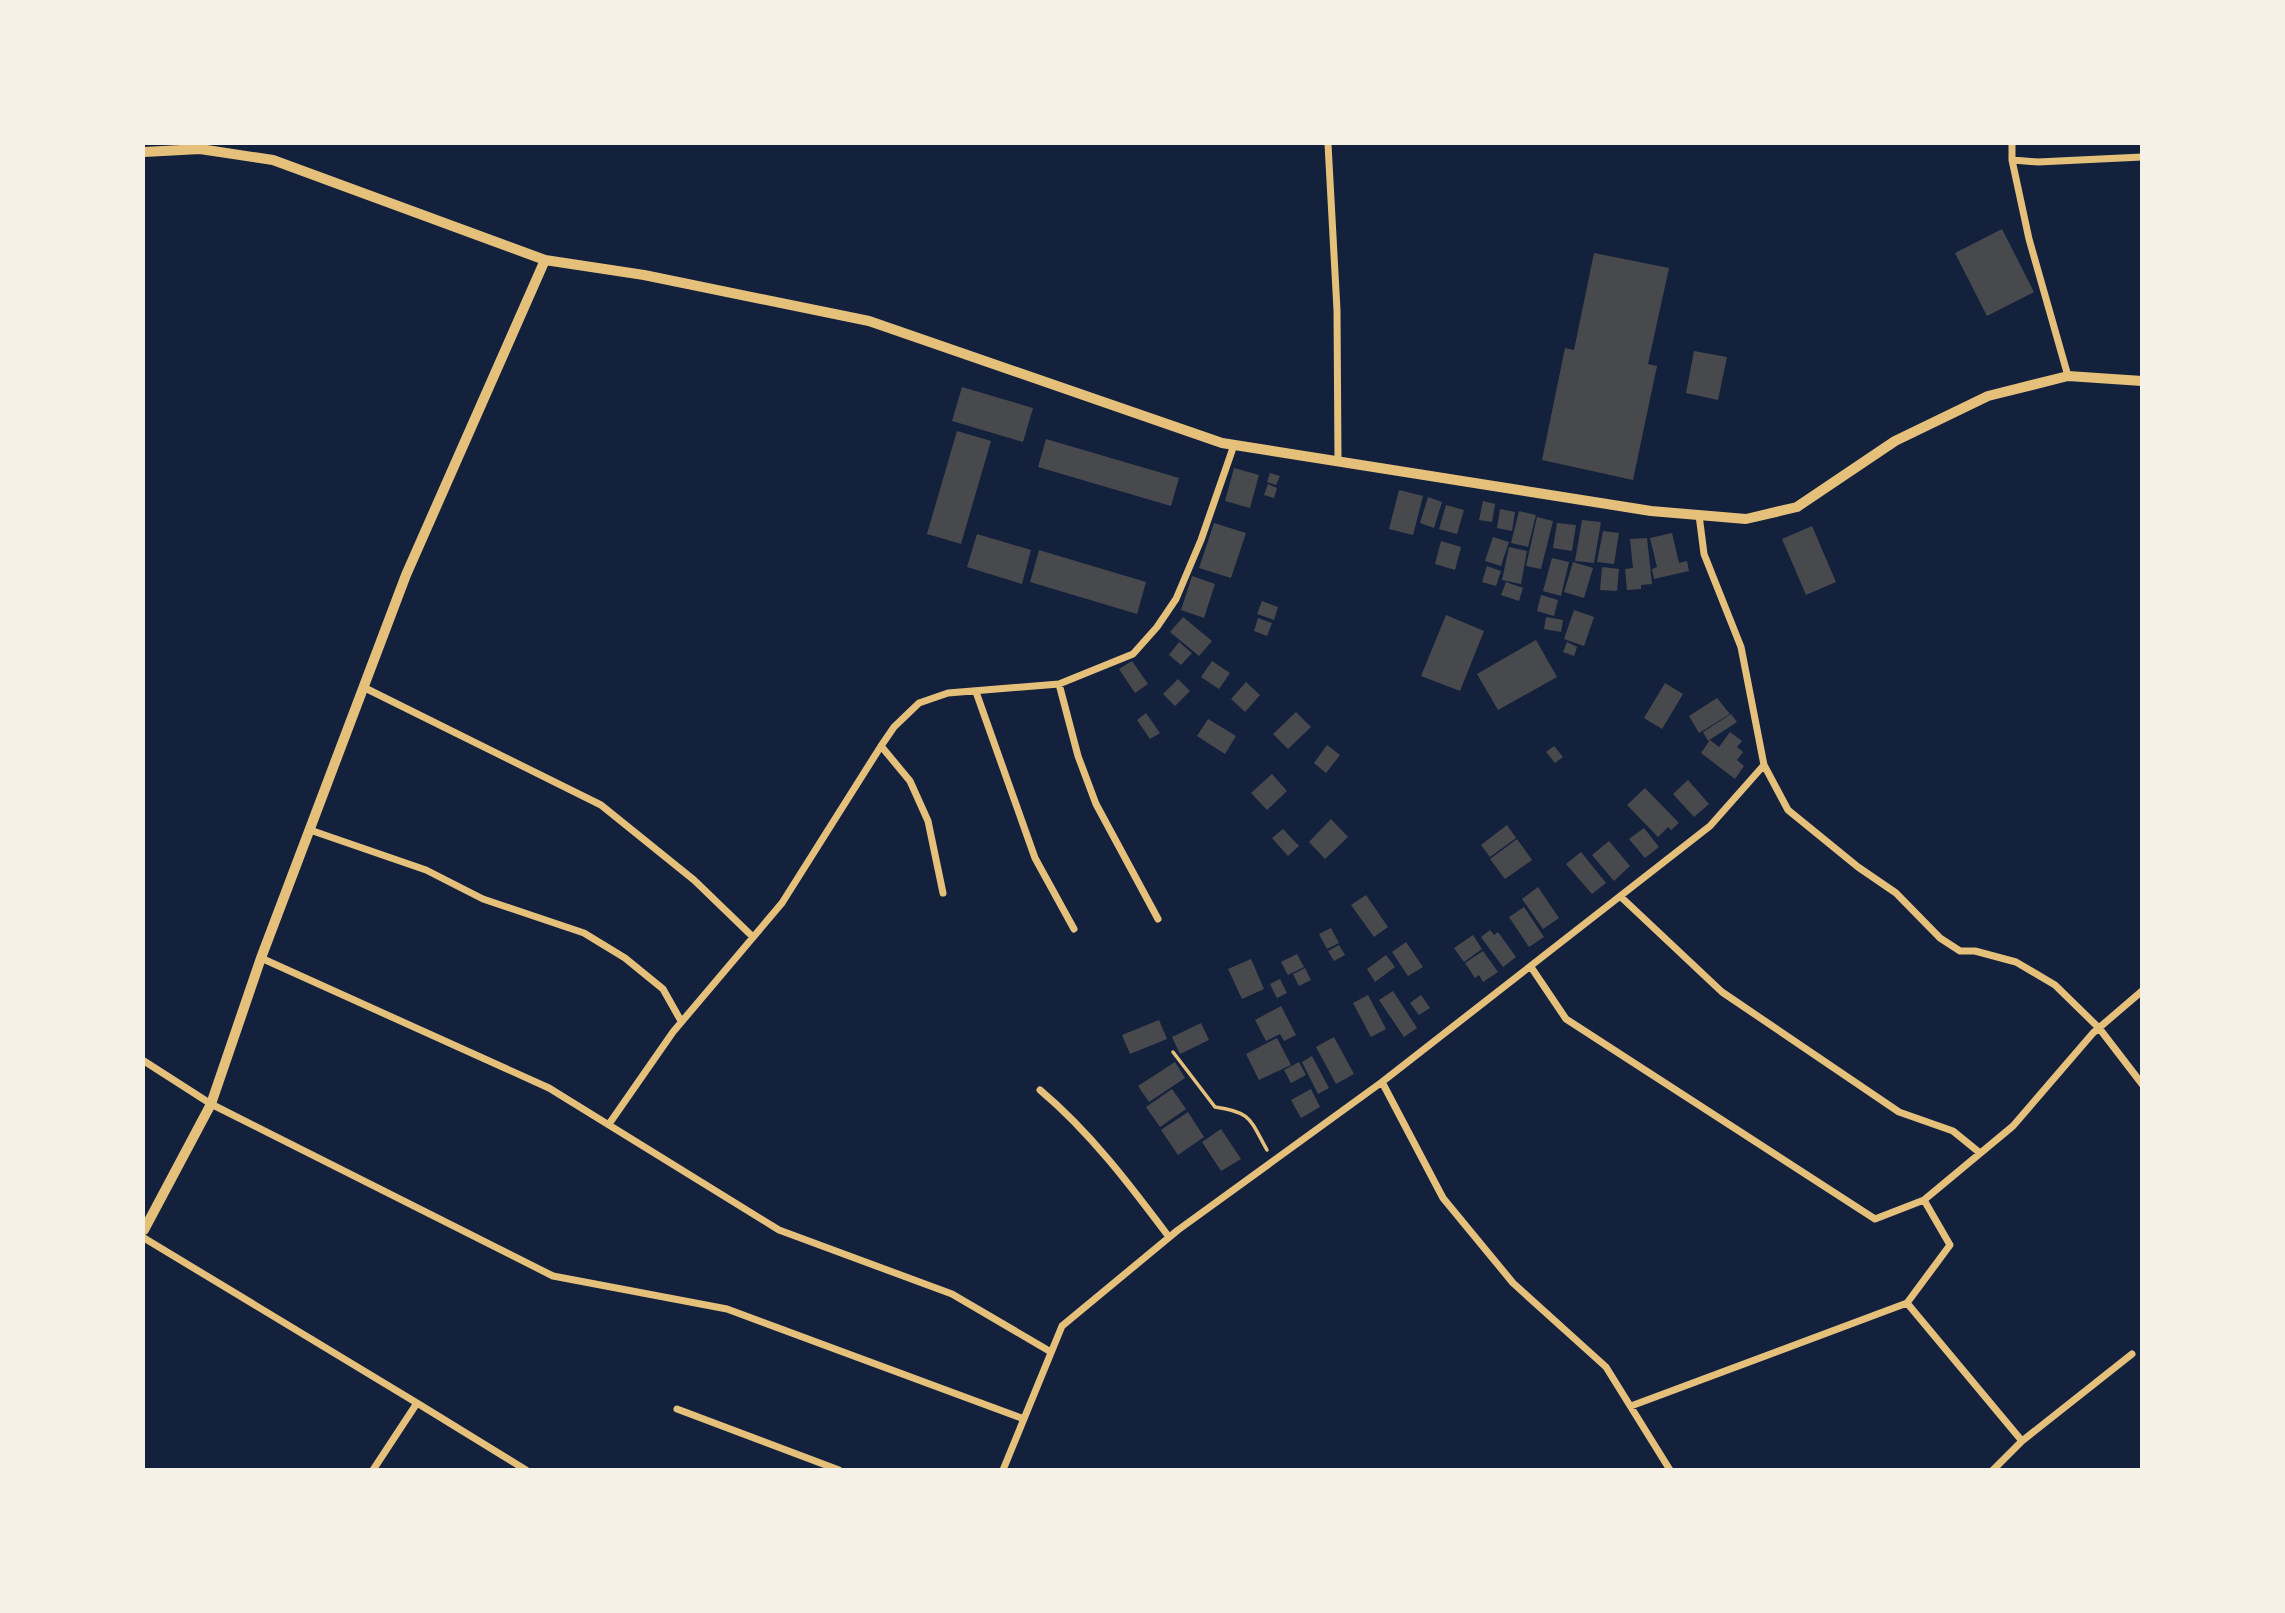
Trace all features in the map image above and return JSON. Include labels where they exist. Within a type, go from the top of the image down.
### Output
[{"type":"street","points":[[1328,144],[1337,310],[1338,461]]},
{"type":"street","points":[[2012,144],[2012,160],[2029,239],[2068,376]]},
{"type":"street","points":[[144,152],[200,149],[273,160],[545,260],[644,275],[869,321],[1222,443],[1651,511],[1746,519],[1797,507],[1895,440],[1988,396],[2068,376],[2141,381]]},
{"type":"street","points":[[2012,160],[2038,162],[2141,158]]},
{"type":"street","points":[[144,1230],[211,1104],[261,958],[406,575],[545,260]]},
{"type":"street","points":[[609,1124],[681,1021],[782,903],[894,727],[919,703],[948,693],[1059,684],[1133,654],[1157,627],[1176,599],[1201,540],[1234,445]]},
{"type":"street","points":[[1699,515],[1704,554],[1741,647],[1764,765],[1788,810],[1858,867],[1896,893],[1940,938],[1960,951],[1975,951],[2016,962],[2055,985],[2099,1028],[2141,1084]]},
{"type":"street","points":[[1059,684],[1078,756],[1096,804],[1158,919]]},
{"type":"street","points":[[363,687],[601,805],[695,880],[753,937]]},
{"type":"street","points":[[976,692],[1035,858],[1074,929]]},
{"type":"street","points":[[881,746],[910,781],[928,821],[943,893]]},
{"type":"street","points":[[1003,1469],[1062,1326],[1169,1237],[1382,1082],[1710,826],[1764,765]]},
{"type":"street","points":[[310,830],[426,870],[483,900],[584,933],[625,958],[663,989],[681,1021]]},
{"type":"street","points":[[1621,897],[1721,992],[1899,1112],[1953,1131],[1980,1153]]},
{"type":"street","points":[[261,958],[549,1088],[779,1230],[952,1294],[1051,1352]]},
{"type":"street","points":[[1531,967],[1566,1019],[1875,1219],[1924,1200],[2012,1126],[2099,1028],[2141,991]]},
{"type":"street","points":[[144,1061],[211,1104],[553,1276],[727,1309],[1024,1419]]},
{"type":"street","points":[[1382,1082],[1443,1198],[1513,1283],[1606,1367],[1670,1469]]},
{"type":"street","points":[[1041,1090],[1061,1107],[1121,1174],[1169,1237]]},
{"type":"street","points":[[1631,1406],[1907,1303],[1950,1245],[1924,1200]]},
{"type":"street","points":[[144,1238],[526,1469]]},
{"type":"street","points":[[1907,1303],[2022,1441]]},
{"type":"street","points":[[1993,1469],[2022,1441],[2132,1354]]},
{"type":"street","points":[[373,1469],[417,1403]]},
{"type":"street","points":[[677,1409],[839,1469]]},
{"type":"path","points":[[1173,1052],[1215,1107],[1237,1110],[1249,1118],[1273,1161]]},
{"type":"building","points":[[2002,229],[2034,292],[1987,316],[1955,253]]},
{"type":"building","points":[[1594,253],[1669,268],[1648,364],[1657,366],[1633,480],[1542,460],[1565,348],[1574,350]]},
{"type":"building","points":[[1694,351],[1727,357],[1718,400],[1686,393]]},
{"type":"building","points":[[962,387],[1033,408],[1023,442],[952,421]]},
{"type":"building","points":[[957,431],[991,441],[961,544],[927,534]]},
{"type":"building","points":[[1046,439],[1179,478],[1171,506],[1038,467]]},
{"type":"building","points":[[1234,468],[1259,475],[1250,508],[1225,501]]},
{"type":"building","points":[[1270,473],[1280,476],[1276,485],[1267,482]]},
{"type":"building","points":[[1268,484],[1277,488],[1274,498],[1264,495]]},
{"type":"building","points":[[1399,490],[1423,496],[1413,535],[1389,529]]},
{"type":"building","points":[[1428,497],[1442,502],[1434,528],[1420,523]]},
{"type":"building","points":[[1483,501],[1495,504],[1492,522],[1479,520]]},
{"type":"building","points":[[1446,505],[1464,510],[1457,534],[1439,529]]},
{"type":"building","points":[[1500,509],[1515,512],[1512,531],[1497,528]]},
{"type":"building","points":[[1519,511],[1536,515],[1528,547],[1511,543]]},
{"type":"building","points":[[1537,517],[1553,521],[1541,569],[1526,566]]},
{"type":"building","points":[[1582,520],[1601,522],[1594,563],[1575,561]]},
{"type":"building","points":[[1214,523],[1246,533],[1231,578],[1199,568]]},
{"type":"building","points":[[1557,523],[1576,525],[1572,551],[1553,548]]},
{"type":"building","points":[[1812,526],[1836,582],[1806,595],[1782,539]]},
{"type":"building","points":[[1603,531],[1619,533],[1614,564],[1597,562]]},
{"type":"building","points":[[1672,533],[1679,563],[1687,561],[1689,571],[1654,579],[1652,569],[1657,567],[1650,538]]},
{"type":"building","points":[[977,534],[1031,550],[1022,584],[967,567]]},
{"type":"building","points":[[1493,537],[1509,542],[1501,566],[1485,561]]},
{"type":"building","points":[[1647,538],[1652,584],[1641,585],[1641,589],[1627,590],[1625,569],[1633,568],[1630,539]]},
{"type":"building","points":[[1441,541],[1461,547],[1455,570],[1435,564]]},
{"type":"building","points":[[1509,547],[1527,551],[1521,584],[1502,580]]},
{"type":"building","points":[[1039,550],[1146,582],[1137,614],[1030,582]]},
{"type":"building","points":[[1552,558],[1569,562],[1561,596],[1543,591]]},
{"type":"building","points":[[1573,562],[1593,568],[1584,598],[1564,592]]},
{"type":"building","points":[[1487,566],[1501,571],[1496,586],[1482,582]]},
{"type":"building","points":[[1602,567],[1619,569],[1617,591],[1600,590]]},
{"type":"building","points":[[1192,576],[1215,584],[1204,618],[1181,610]]},
{"type":"building","points":[[1506,582],[1523,588],[1519,601],[1501,595]]},
{"type":"building","points":[[1541,595],[1558,600],[1554,616],[1537,611]]},
{"type":"building","points":[[1262,601],[1278,607],[1274,620],[1257,614]]},
{"type":"building","points":[[1574,610],[1594,617],[1584,646],[1564,639]]},
{"type":"building","points":[[1446,615],[1484,631],[1460,691],[1421,676]]},
{"type":"building","points":[[1183,617],[1212,641],[1199,656],[1170,632]]},
{"type":"building","points":[[1546,617],[1563,620],[1561,632],[1544,629]]},
{"type":"building","points":[[1258,618],[1272,623],[1267,636],[1254,631]]},
{"type":"building","points":[[1536,640],[1557,677],[1498,710],[1477,674]]},
{"type":"building","points":[[1179,642],[1192,653],[1181,665],[1169,655]]},
{"type":"building","points":[[1567,642],[1577,647],[1574,656],[1563,652]]},
{"type":"building","points":[[1132,661],[1148,684],[1135,693],[1119,669]]},
{"type":"building","points":[[1212,661],[1230,673],[1219,689],[1201,677]]},
{"type":"building","points":[[1178,679],[1190,691],[1175,706],[1163,694]]},
{"type":"building","points":[[1246,682],[1260,695],[1245,712],[1231,699]]},
{"type":"building","points":[[1665,683],[1683,694],[1662,729],[1644,718]]},
{"type":"building","points":[[1717,698],[1730,714],[1699,733],[1689,716]]},
{"type":"building","points":[[1296,712],[1311,727],[1288,749],[1273,734]]},
{"type":"building","points":[[1146,713],[1160,733],[1150,739],[1137,720]]},
{"type":"building","points":[[1731,714],[1737,722],[1708,741],[1703,732]]},
{"type":"building","points":[[1208,719],[1236,736],[1225,754],[1197,736]]},
{"type":"building","points":[[1730,732],[1742,741],[1737,747],[1743,752],[1737,760],[1744,766],[1735,779],[1701,753],[1710,740],[1719,747]]},
{"type":"building","points":[[1327,745],[1340,755],[1326,773],[1314,763]]},
{"type":"building","points":[[1554,746],[1563,757],[1555,763],[1546,752]]},
{"type":"building","points":[[1272,774],[1287,791],[1267,810],[1251,793]]},
{"type":"building","points":[[1688,780],[1709,804],[1694,817],[1673,794]]},
{"type":"building","points":[[1645,788],[1679,823],[1671,830],[1668,827],[1658,837],[1627,805]]},
{"type":"building","points":[[1331,819],[1348,837],[1325,859],[1309,842]]},
{"type":"building","points":[[1507,825],[1516,838],[1490,857],[1481,845]]},
{"type":"building","points":[[1644,828],[1659,847],[1645,858],[1629,839]]},
{"type":"building","points":[[1283,829],[1299,846],[1288,856],[1272,838]]},
{"type":"building","points":[[1517,839],[1532,860],[1505,879],[1490,859]]},
{"type":"building","points":[[1609,841],[1630,866],[1614,881],[1592,855]]},
{"type":"building","points":[[1581,852],[1606,883],[1592,894],[1566,864]]},
{"type":"building","points":[[1538,887],[1559,918],[1543,929],[1522,899]]},
{"type":"building","points":[[1366,895],[1388,927],[1374,937],[1351,905]]},
{"type":"building","points":[[1524,907],[1544,937],[1529,947],[1509,917]]},
{"type":"building","points":[[1331,928],[1339,943],[1327,949],[1319,934]]},
{"type":"building","points":[[1490,930],[1494,935],[1498,932],[1516,957],[1503,967],[1481,937]]},
{"type":"building","points":[[1473,935],[1482,949],[1464,962],[1454,948]]},
{"type":"building","points":[[1406,942],[1423,967],[1408,976],[1392,952]]},
{"type":"building","points":[[1339,945],[1345,955],[1334,961],[1328,951]]},
{"type":"building","points":[[1483,951],[1498,972],[1483,982],[1479,975],[1475,978],[1465,963]]},
{"type":"building","points":[[1297,954],[1304,967],[1288,975],[1281,962]]},
{"type":"building","points":[[1386,955],[1395,967],[1375,982],[1367,969]]},
{"type":"building","points":[[1251,959],[1264,989],[1242,999],[1228,969]]},
{"type":"building","points":[[1305,968],[1311,980],[1299,986],[1293,974]]},
{"type":"building","points":[[1280,979],[1287,993],[1277,998],[1270,984]]},
{"type":"building","points":[[1393,991],[1417,1028],[1404,1037],[1379,1000]]},
{"type":"building","points":[[1368,995],[1386,1029],[1371,1037],[1353,1003]]},
{"type":"building","points":[[1421,995],[1430,1008],[1419,1015],[1410,1003]]},
{"type":"building","points":[[1281,1006],[1296,1035],[1284,1041],[1280,1034],[1266,1041],[1255,1020]]},
{"type":"building","points":[[1159,1020],[1167,1039],[1130,1054],[1122,1035]]},
{"type":"building","points":[[1201,1023],[1209,1040],[1180,1054],[1172,1037]]},
{"type":"building","points":[[1334,1037],[1354,1074],[1336,1084],[1316,1047]]},
{"type":"building","points":[[1277,1038],[1291,1065],[1259,1080],[1246,1054]]},
{"type":"building","points":[[1312,1056],[1329,1088],[1318,1094],[1302,1062]]},
{"type":"building","points":[[1175,1062],[1185,1078],[1149,1102],[1138,1086]]},
{"type":"building","points":[[1299,1062],[1306,1075],[1291,1083],[1284,1070]]},
{"type":"building","points":[[1172,1089],[1186,1109],[1160,1127],[1146,1107]]},
{"type":"building","points":[[1311,1089],[1320,1107],[1301,1118],[1291,1100]]},
{"type":"building","points":[[1188,1112],[1204,1137],[1178,1155],[1161,1130]]},
{"type":"building","points":[[1221,1129],[1241,1159],[1221,1171],[1202,1142]]}]
